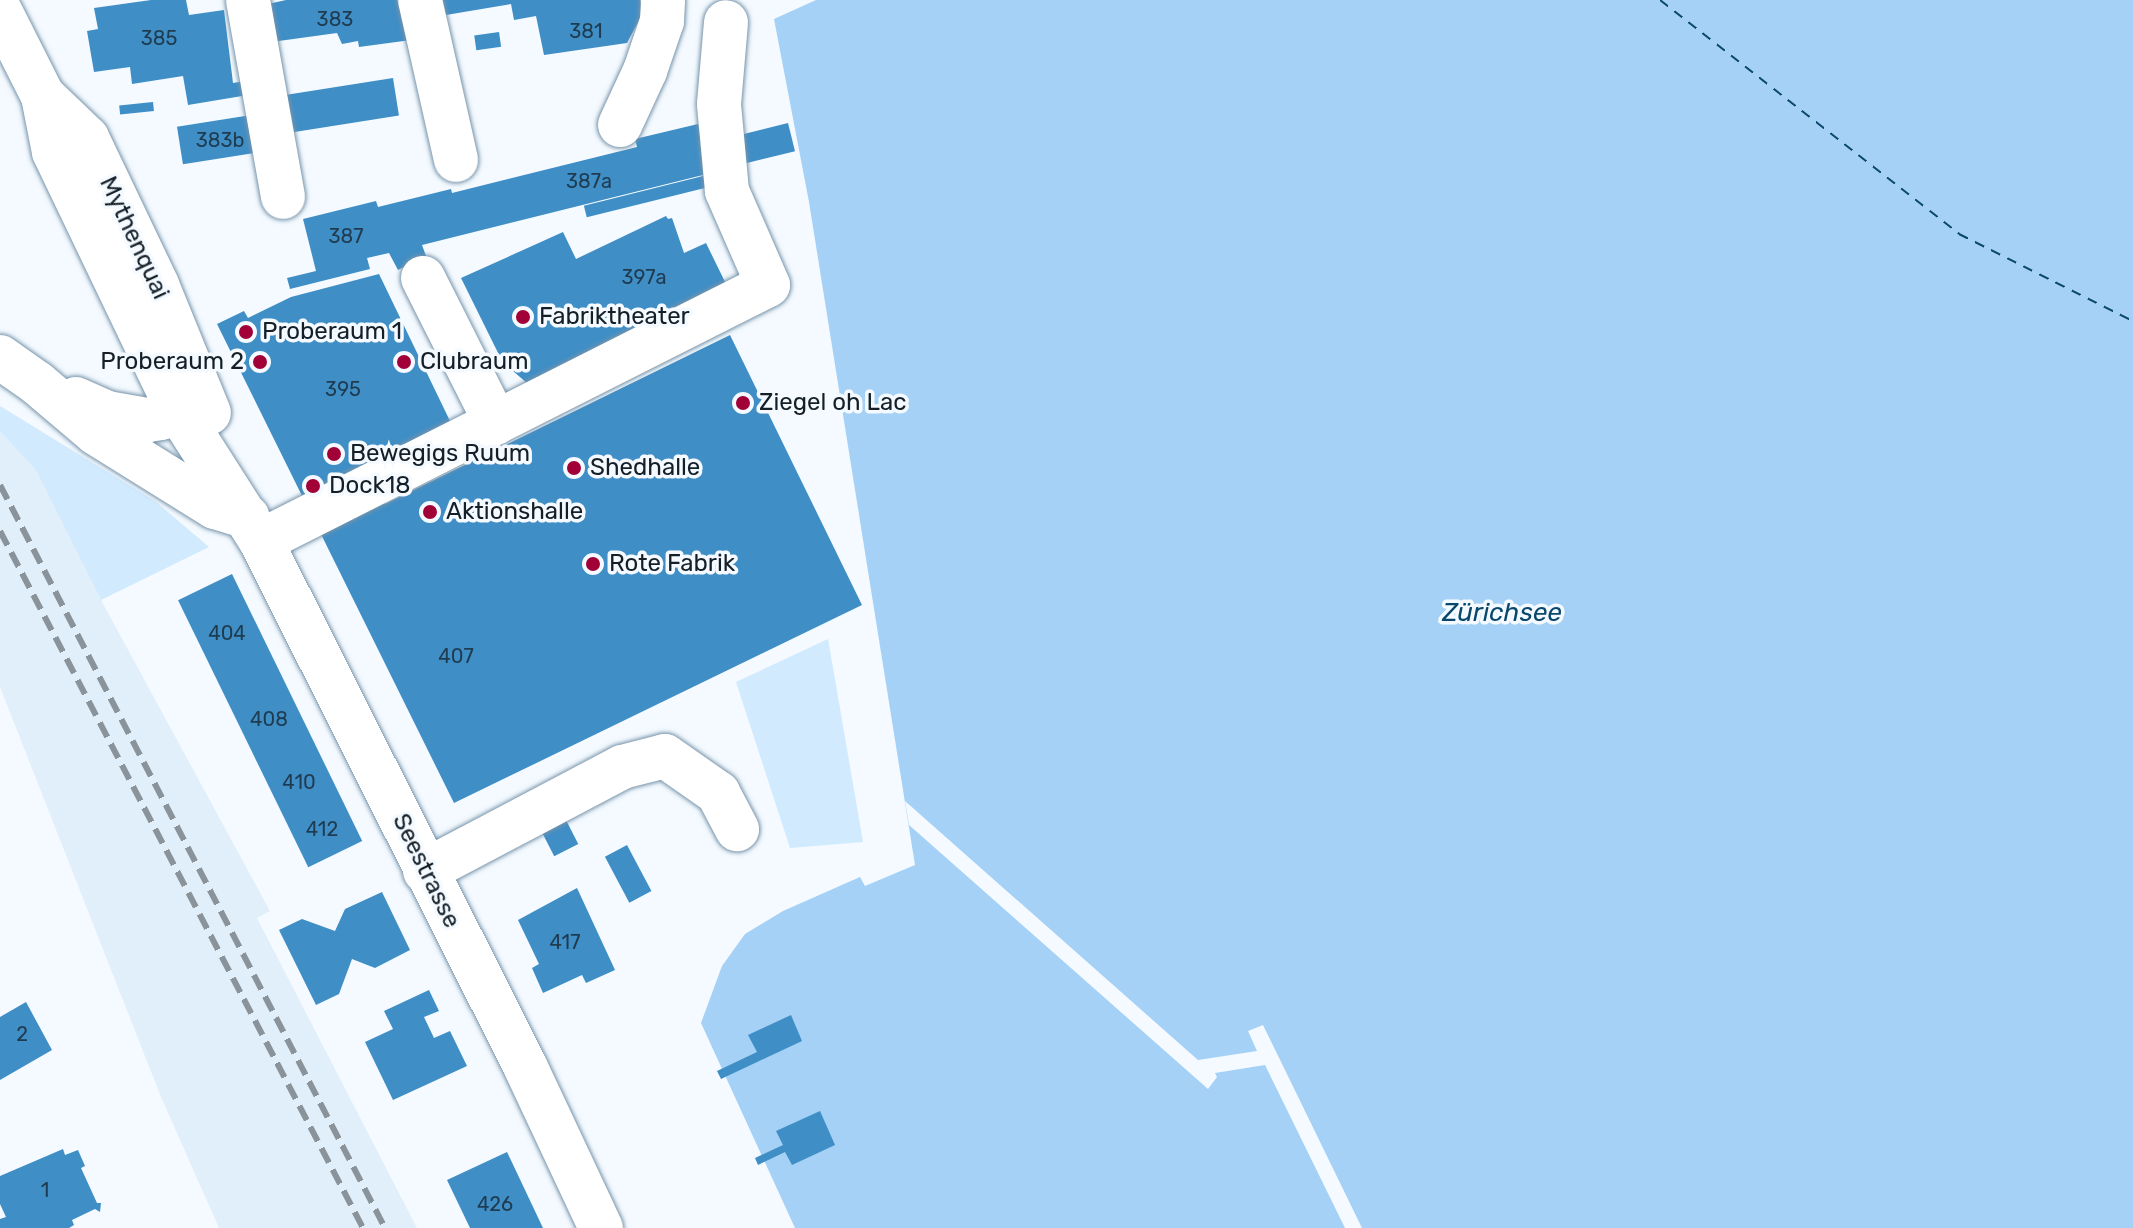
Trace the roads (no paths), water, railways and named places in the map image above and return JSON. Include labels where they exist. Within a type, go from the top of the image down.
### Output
[{"type":"main road","points":[[0,4],[10,0]]},
{"type":"main road","points":[[248,0],[283,197]]},
{"type":"main road","points":[[420,0],[456,160]]},
{"type":"main road","points":[[620,125],[645,71],[662,21],[663,0]]},
{"type":"main road","name":"Mythenquai","points":[[0,11],[43,96],[54,152],[190,401]]},
{"type":"main road","points":[[0,357],[37,383],[96,433],[254,529],[496,423],[768,285],[727,191],[719,104],[726,22]]},
{"type":"main road","points":[[423,278],[496,423]]},
{"type":"main road","points":[[37,383],[107,413],[139,420],[161,418],[190,401]]},
{"type":"main road","name":"Seestrasse","points":[[190,401],[520,1057],[601,1228]]},
{"type":"main road","points":[[425,871],[622,767],[665,756],[718,793],[737,829]]},
{"type":"water","name":"Zürichsee","points":[[816,0],[2133,0],[2133,1228],[795,1228],[701,1023],[722,966],[745,934],[783,911],[860,877],[865,886],[915,865],[809,202],[774,19]]},
{"type":"railway","points":[[0,485],[385,1228]]},
{"type":"railway","points":[[0,531],[363,1228]]},
{"type":"place","name":"Fabriktheater","points":[[523,317]]},
{"type":"place","name":"Proberaum 1","points":[[246,332]]},
{"type":"place","name":"Proberaum 2","points":[[260,362]]},
{"type":"place","name":"Clubraum","points":[[404,362]]},
{"type":"place","name":"Ziegel oh Lac","points":[[743,403]]},
{"type":"place","name":"Bewegigs Ruum","points":[[334,454]]},
{"type":"place","name":"Shedhalle","points":[[574,468]]},
{"type":"place","name":"Dock18","points":[[313,486]]},
{"type":"place","name":"Aktionshalle","points":[[430,512]]},
{"type":"place","name":"Rote Fabrik","points":[[593,564]]}]
